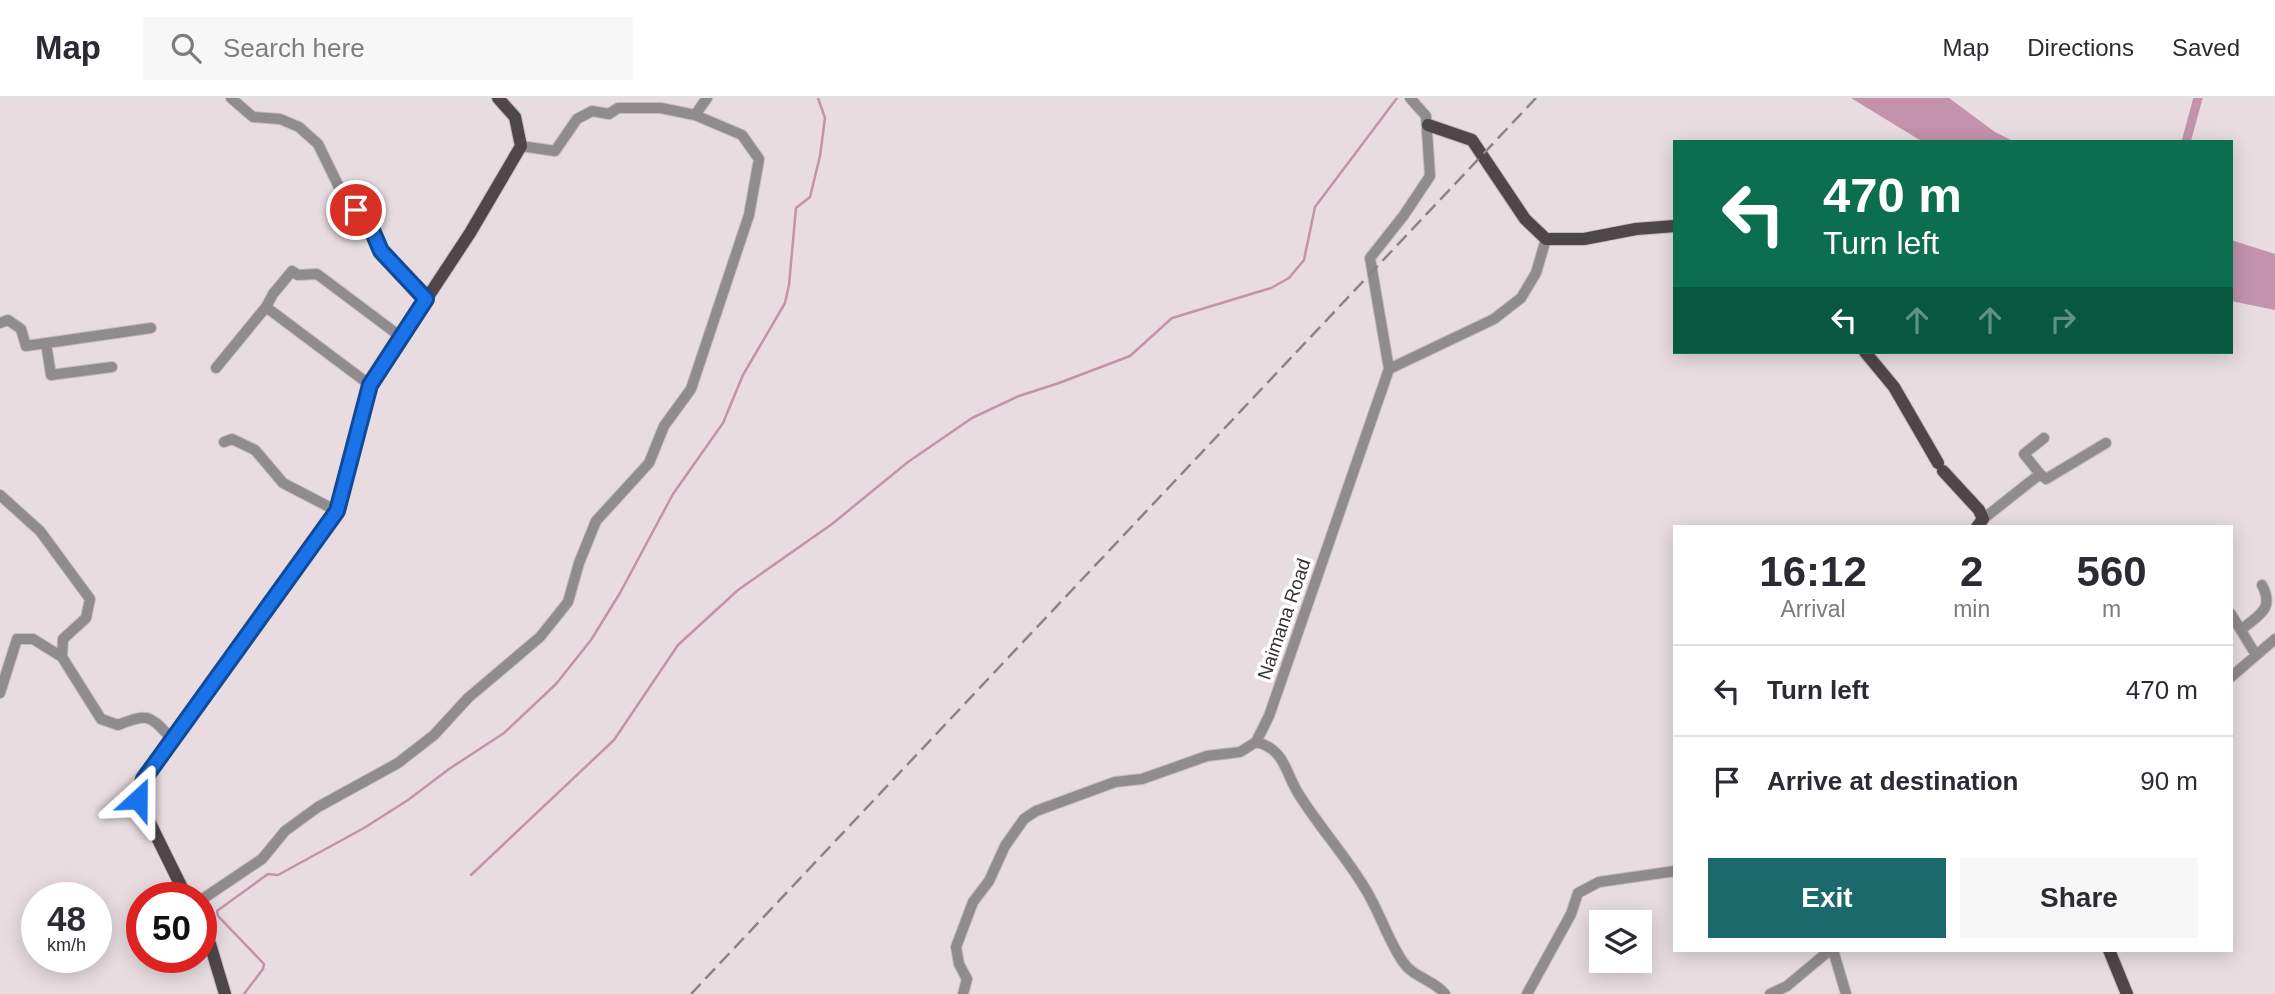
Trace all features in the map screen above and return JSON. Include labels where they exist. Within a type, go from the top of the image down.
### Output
[{"type":"main road","points":[[179,882],[138,799],[144,779],[337,511],[370,385],[470,233],[521,146],[515,117],[498,98]]},
{"type":"main road","points":[[1428,125],[1472,140],[1525,219],[1546,239],[1584,239],[1636,229],[1673,226]]},
{"type":"main road","points":[[1867,354],[1894,387],[1940,467],[1979,510],[1980,523]]},
{"type":"main road","points":[[2110,952],[2127,994]]},
{"type":"main road","points":[[217,967],[225,994]]},
{"type":"street","points":[[231,98],[253,117],[280,119],[299,127],[318,144],[340,189],[372,230],[381,251],[426,299]]},
{"type":"street","points":[[695,115],[707,98]]},
{"type":"street","points":[[1410,98],[1426,116],[1428,125]]},
{"type":"street","points":[[217,889],[262,859],[285,831],[318,807],[398,763],[434,735],[468,698],[540,637],[568,602],[579,563],[596,521],[649,463],[664,426],[691,389],[749,215],[759,159],[742,135],[695,115],[662,108],[618,108],[610,114],[592,111],[577,119],[555,151],[521,146]]},
{"type":"street","name":"Naimana Road","points":[[1256,742],[1269,716],[1389,369],[1370,258],[1430,176],[1428,125]]},
{"type":"street","points":[[1389,369],[1494,319],[1521,298],[1536,273],[1546,239]]},
{"type":"street","points":[[216,368],[292,271],[298,275],[317,274],[401,337]]},
{"type":"street","points":[[266,307],[370,385]]},
{"type":"street","points":[[0,323],[8,320],[21,329],[26,346],[151,328]]},
{"type":"street","points":[[46,343],[51,375],[113,367]]},
{"type":"street","points":[[2044,438],[2024,454],[2046,480],[2106,443]]},
{"type":"street","points":[[224,442],[232,439],[255,450],[283,483],[337,511]]},
{"type":"street","points":[[1980,523],[2040,474]]},
{"type":"street","points":[[0,495],[40,531],[90,599],[86,618],[62,639],[62,657]]},
{"type":"street","points":[[2241,630],[2266,608],[2269,597],[2262,585]]},
{"type":"street","points":[[2233,617],[2256,655]]},
{"type":"street","points":[[0,693],[17,639],[33,639],[62,657],[101,719],[118,725],[139,716],[153,719],[172,739]]},
{"type":"street","points":[[2233,675],[2275,639]]},
{"type":"street","points":[[963,994],[967,979],[959,964],[956,947],[972,902],[989,881],[1005,846],[1024,819],[1036,811],[1115,782],[1142,779],[1207,756],[1240,752],[1256,742],[1264,744],[1279,755],[1297,792],[1367,890],[1403,962],[1415,974],[1440,988],[1445,994]]},
{"type":"street","points":[[1527,994],[1571,914],[1578,893],[1599,882],[1673,871]]},
{"type":"street","points":[[1770,994],[1787,986],[1829,952]]},
{"type":"street","points":[[1832,952],[1846,994]]},
{"type":"shaded area","points":[[1851,98],[1949,98],[1995,132],[2011,140],[1920,140]]},
{"type":"shaded area","points":[[2233,241],[2275,254],[2275,310],[2233,301]]},
{"type":"waterway","points":[[244,994],[264,964],[218,916],[217,911],[268,874],[278,875],[364,828],[504,733],[556,684],[591,640],[620,593],[673,494],[723,423],[743,375],[785,303],[796,208],[810,197],[820,156],[825,118],[818,98]]},
{"type":"waterway","points":[[471,875],[614,740],[678,645],[738,590],[832,524],[908,462],[972,418],[1019,396],[1130,356],[1172,318],[1271,288],[1289,278],[1304,260],[1315,207],[1397,98]]},
{"type":"waterway","points":[[2187,140],[2198,98]]},
{"type":"railway","points":[[691,994],[1536,98]]},
{"type":"route","points":[[138,799],[144,779],[337,511],[370,385],[426,299],[381,251],[372,230],[356,210]]}]
